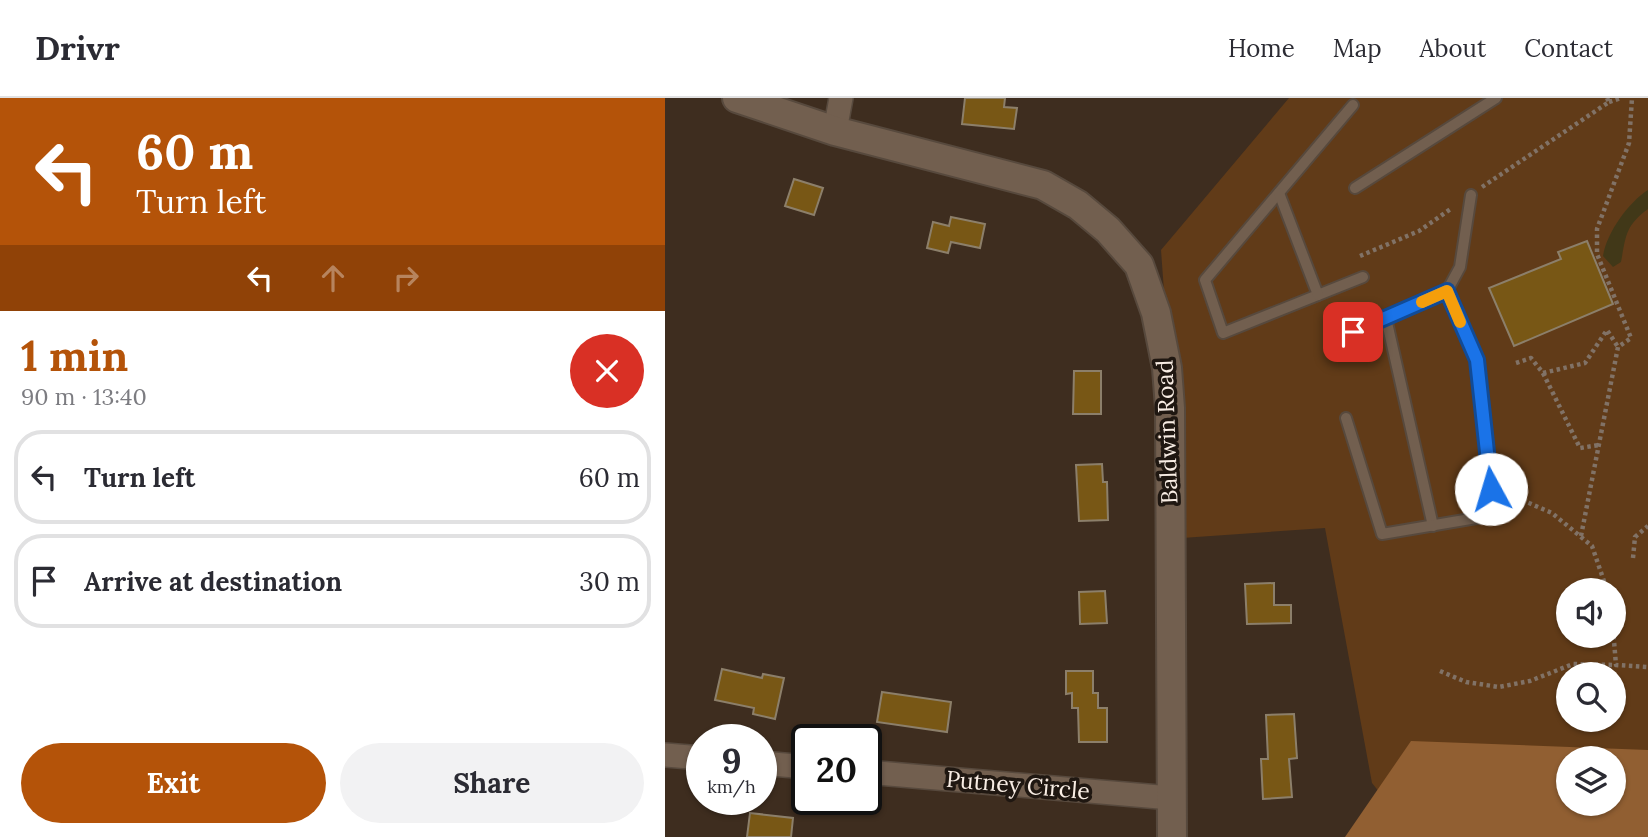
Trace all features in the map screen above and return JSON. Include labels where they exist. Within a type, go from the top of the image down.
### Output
[{"type":"street","name":"Baldwin Road","points":[[737,98],[835,131],[1043,186],[1078,205],[1108,230],[1139,265],[1156,313],[1167,368],[1169,394],[1172,837]]},
{"type":"street","points":[[835,131],[841,98]]},
{"type":"street","points":[[665,755],[686,757]]},
{"type":"street","name":"Putney Circle","points":[[882,773],[1171,798]]},
{"type":"lane","points":[[1356,188],[1496,98]]},
{"type":"lane","points":[[1353,105],[1205,280],[1223,333],[1363,277]]},
{"type":"lane","points":[[1279,193],[1318,295]]},
{"type":"lane","points":[[1353,332],[1447,291],[1460,267],[1471,195]]},
{"type":"lane","points":[[1346,418],[1382,534],[1494,515],[1477,360],[1447,291]]},
{"type":"lane","points":[[1385,318],[1433,526]]},
{"type":"path","points":[[1360,256],[1419,232],[1608,100],[1621,98]]},
{"type":"path","points":[[1618,347],[1631,338],[1597,254],[1597,229],[1629,143],[1632,98]]},
{"type":"path","points":[[1543,373],[1585,363],[1607,330],[1618,347],[1581,536]]},
{"type":"path","points":[[1517,363],[1531,358],[1543,373],[1580,448],[1599,445]]},
{"type":"path","points":[[1522,500],[1552,513],[1592,546],[1603,578]]},
{"type":"path","points":[[1633,558],[1635,537],[1648,526]]},
{"type":"path","points":[[1626,666],[1648,667]]},
{"type":"path","points":[[1440,671],[1466,682],[1499,687],[1529,681],[1556,671]]},
{"type":"shaded area","points":[[1289,98],[1648,98],[1648,837],[1415,837],[1372,783],[1325,528],[1182,538],[1161,250]]},
{"type":"shaded area","points":[[1411,741],[1556,747],[1556,816],[1626,816],[1626,749],[1648,750],[1648,837],[1345,837]]},
{"type":"sand","points":[[1648,190],[1648,209],[1631,226],[1621,262],[1613,267],[1603,256],[1609,237],[1626,210]]},
{"type":"building","points":[[965,98],[1005,98],[1004,107],[1017,108],[1014,129],[962,124]]},
{"type":"building","points":[[794,179],[823,188],[814,215],[785,206]]},
{"type":"building","points":[[951,217],[985,224],[980,248],[951,242],[948,253],[927,248],[933,222],[949,226]]},
{"type":"building","points":[[1587,241],[1613,304],[1514,346],[1489,288],[1561,259],[1558,252]]},
{"type":"building","points":[[1074,371],[1101,371],[1101,414],[1073,414]]},
{"type":"building","points":[[1102,464],[1103,482],[1107,482],[1108,520],[1079,521],[1076,465]]},
{"type":"building","points":[[1274,583],[1274,605],[1291,605],[1291,623],[1247,624],[1245,584]]},
{"type":"building","points":[[1105,591],[1107,623],[1080,624],[1079,592]]},
{"type":"building","points":[[722,669],[762,678],[763,674],[784,678],[775,719],[753,714],[754,708],[715,700]]},
{"type":"building","points":[[1066,671],[1093,671],[1093,693],[1098,693],[1098,708],[1107,708],[1107,742],[1079,742],[1078,708],[1072,708],[1072,693],[1066,694]]},
{"type":"building","points":[[882,692],[951,702],[947,732],[877,722]]},
{"type":"building","points":[[1294,714],[1297,758],[1289,759],[1292,797],[1263,799],[1261,759],[1268,759],[1266,715]]},
{"type":"building","points":[[750,815],[793,818],[791,837],[747,837]]},
{"type":"slow traffic","points":[[1422,302],[1447,291],[1460,322]]},
{"type":"route","points":[[1353,332],[1447,291],[1477,360],[1491,489]]}]
